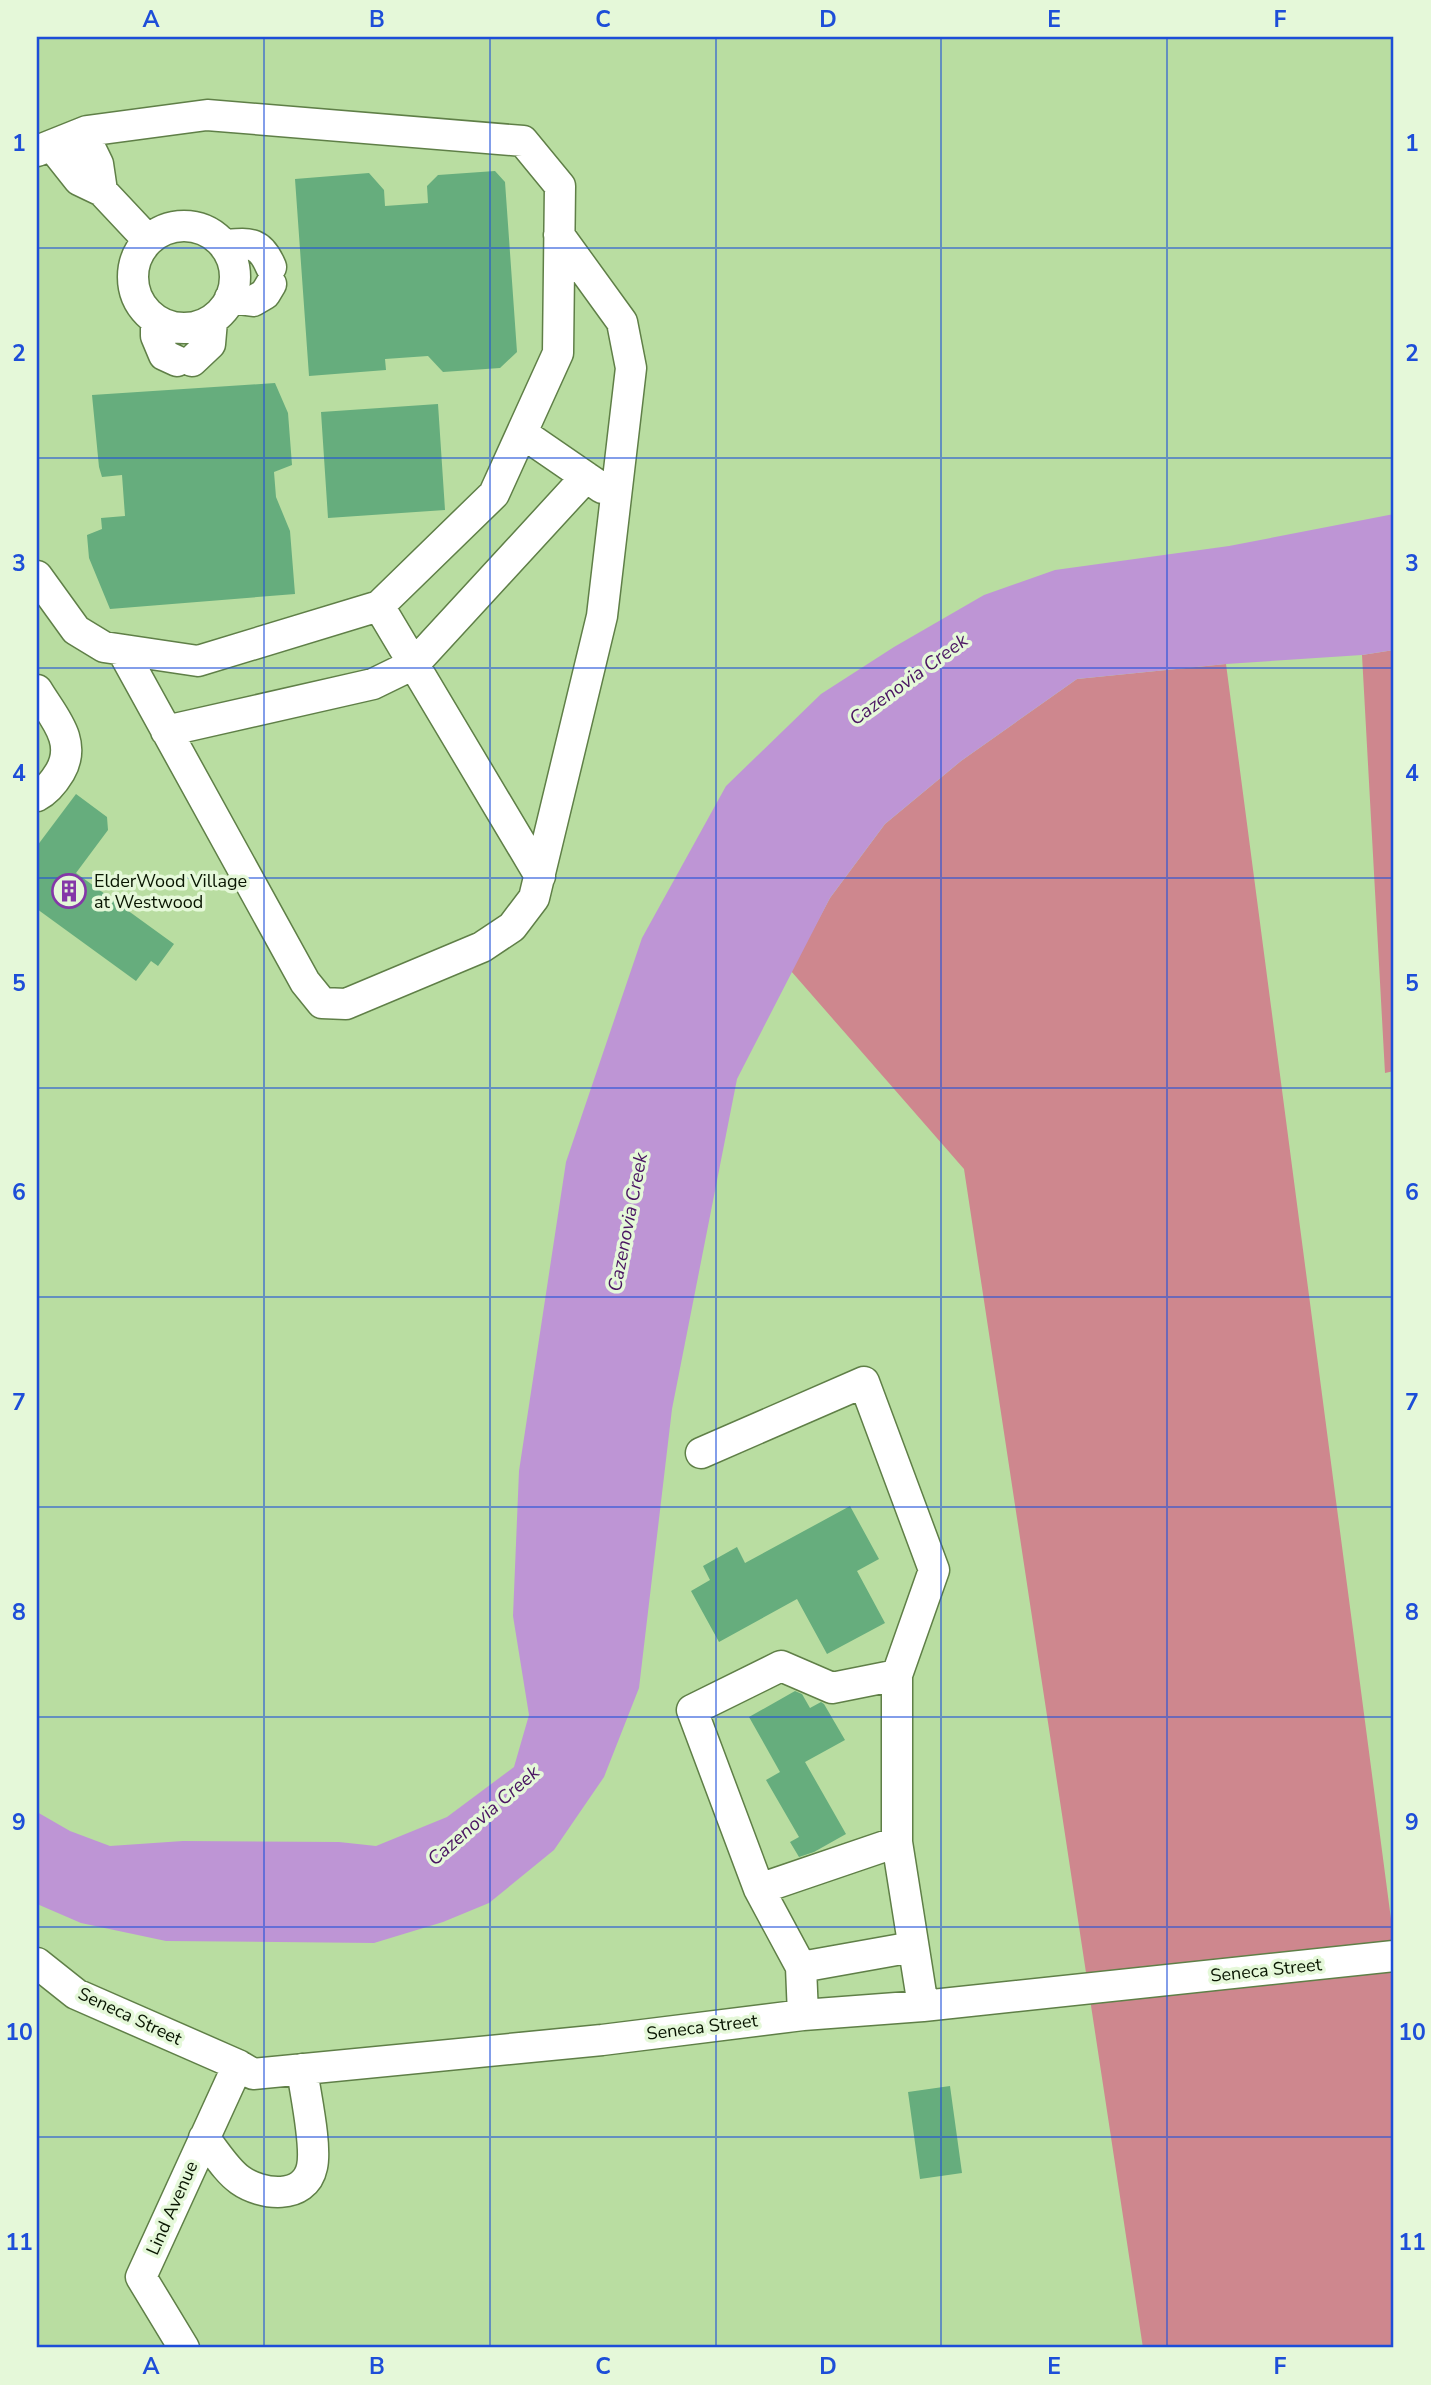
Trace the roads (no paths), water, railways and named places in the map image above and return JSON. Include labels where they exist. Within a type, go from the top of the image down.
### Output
[{"type":"street","points":[[37,576],[76,631],[104,647],[198,661],[379,606],[494,494],[558,354],[560,186],[523,141],[207,115],[83,133],[44,149],[79,180],[102,191],[148,240]]},
{"type":"street","points":[[83,133],[98,164],[102,191]]},
{"type":"street","points":[[179,226],[196,227],[224,245],[233,260],[235,277],[230,298],[212,321],[179,329],[163,325],[149,316],[138,302],[133,286],[133,270],[138,253],[148,240],[162,230],[179,226]]},
{"type":"street","points":[[121,650],[305,982],[322,1003],[346,1004],[482,947],[512,927],[534,898],[603,616],[631,368],[622,322],[559,235]]},
{"type":"street","points":[[224,245],[249,243],[264,252],[271,276],[265,293],[253,301],[230,298]]},
{"type":"street","points":[[156,320],[156,336],[164,355],[184,361],[210,344],[212,321]]},
{"type":"street","points":[[522,433],[616,498]]},
{"type":"street","points":[[166,731],[373,684],[414,664],[586,477]]},
{"type":"street","points":[[379,606],[540,876]]},
{"type":"street","points":[[37,690],[62,731],[68,747],[65,763],[54,782],[37,796]]},
{"type":"street","points":[[701,1453],[864,1382],[934,1570],[897,1675],[897,1842],[923,2006]]},
{"type":"street","points":[[803,2015],[801,1967],[759,1889],[692,1710],[781,1666],[832,1688],[897,1675]]},
{"type":"street","points":[[759,1889],[897,1842]]},
{"type":"street","points":[[801,1967],[913,1947]]},
{"type":"street","name":"Seneca Street","points":[[37,1963],[76,1993],[253,2074],[601,2040],[803,2015],[923,2006],[1394,1956]]},
{"type":"street","name":"Lind Avenue","points":[[184,2348],[141,2277],[238,2065]]},
{"type":"street","points":[[204,2138],[237,2178],[250,2186],[274,2193],[296,2190],[312,2167],[311,2133],[302,2069]]},
{"type":"water","name":"Cazenovia Creek","points":[[1394,514],[1394,650],[1077,679],[961,761],[885,824],[830,898],[737,1079],[672,1409],[639,1688],[604,1777],[554,1850],[489,1903],[443,1922],[374,1943],[166,1941],[81,1923],[37,1904],[37,1812],[70,1831],[110,1846],[183,1841],[339,1842],[376,1846],[447,1817],[514,1767],[529,1715],[513,1616],[519,1471],[566,1162],[642,938],[726,786],[821,694],[894,647],[984,595],[1055,570],[1229,546]]},
{"type":"place","name":"ElderWood Village at Westwood","points":[[69,891]]}]
